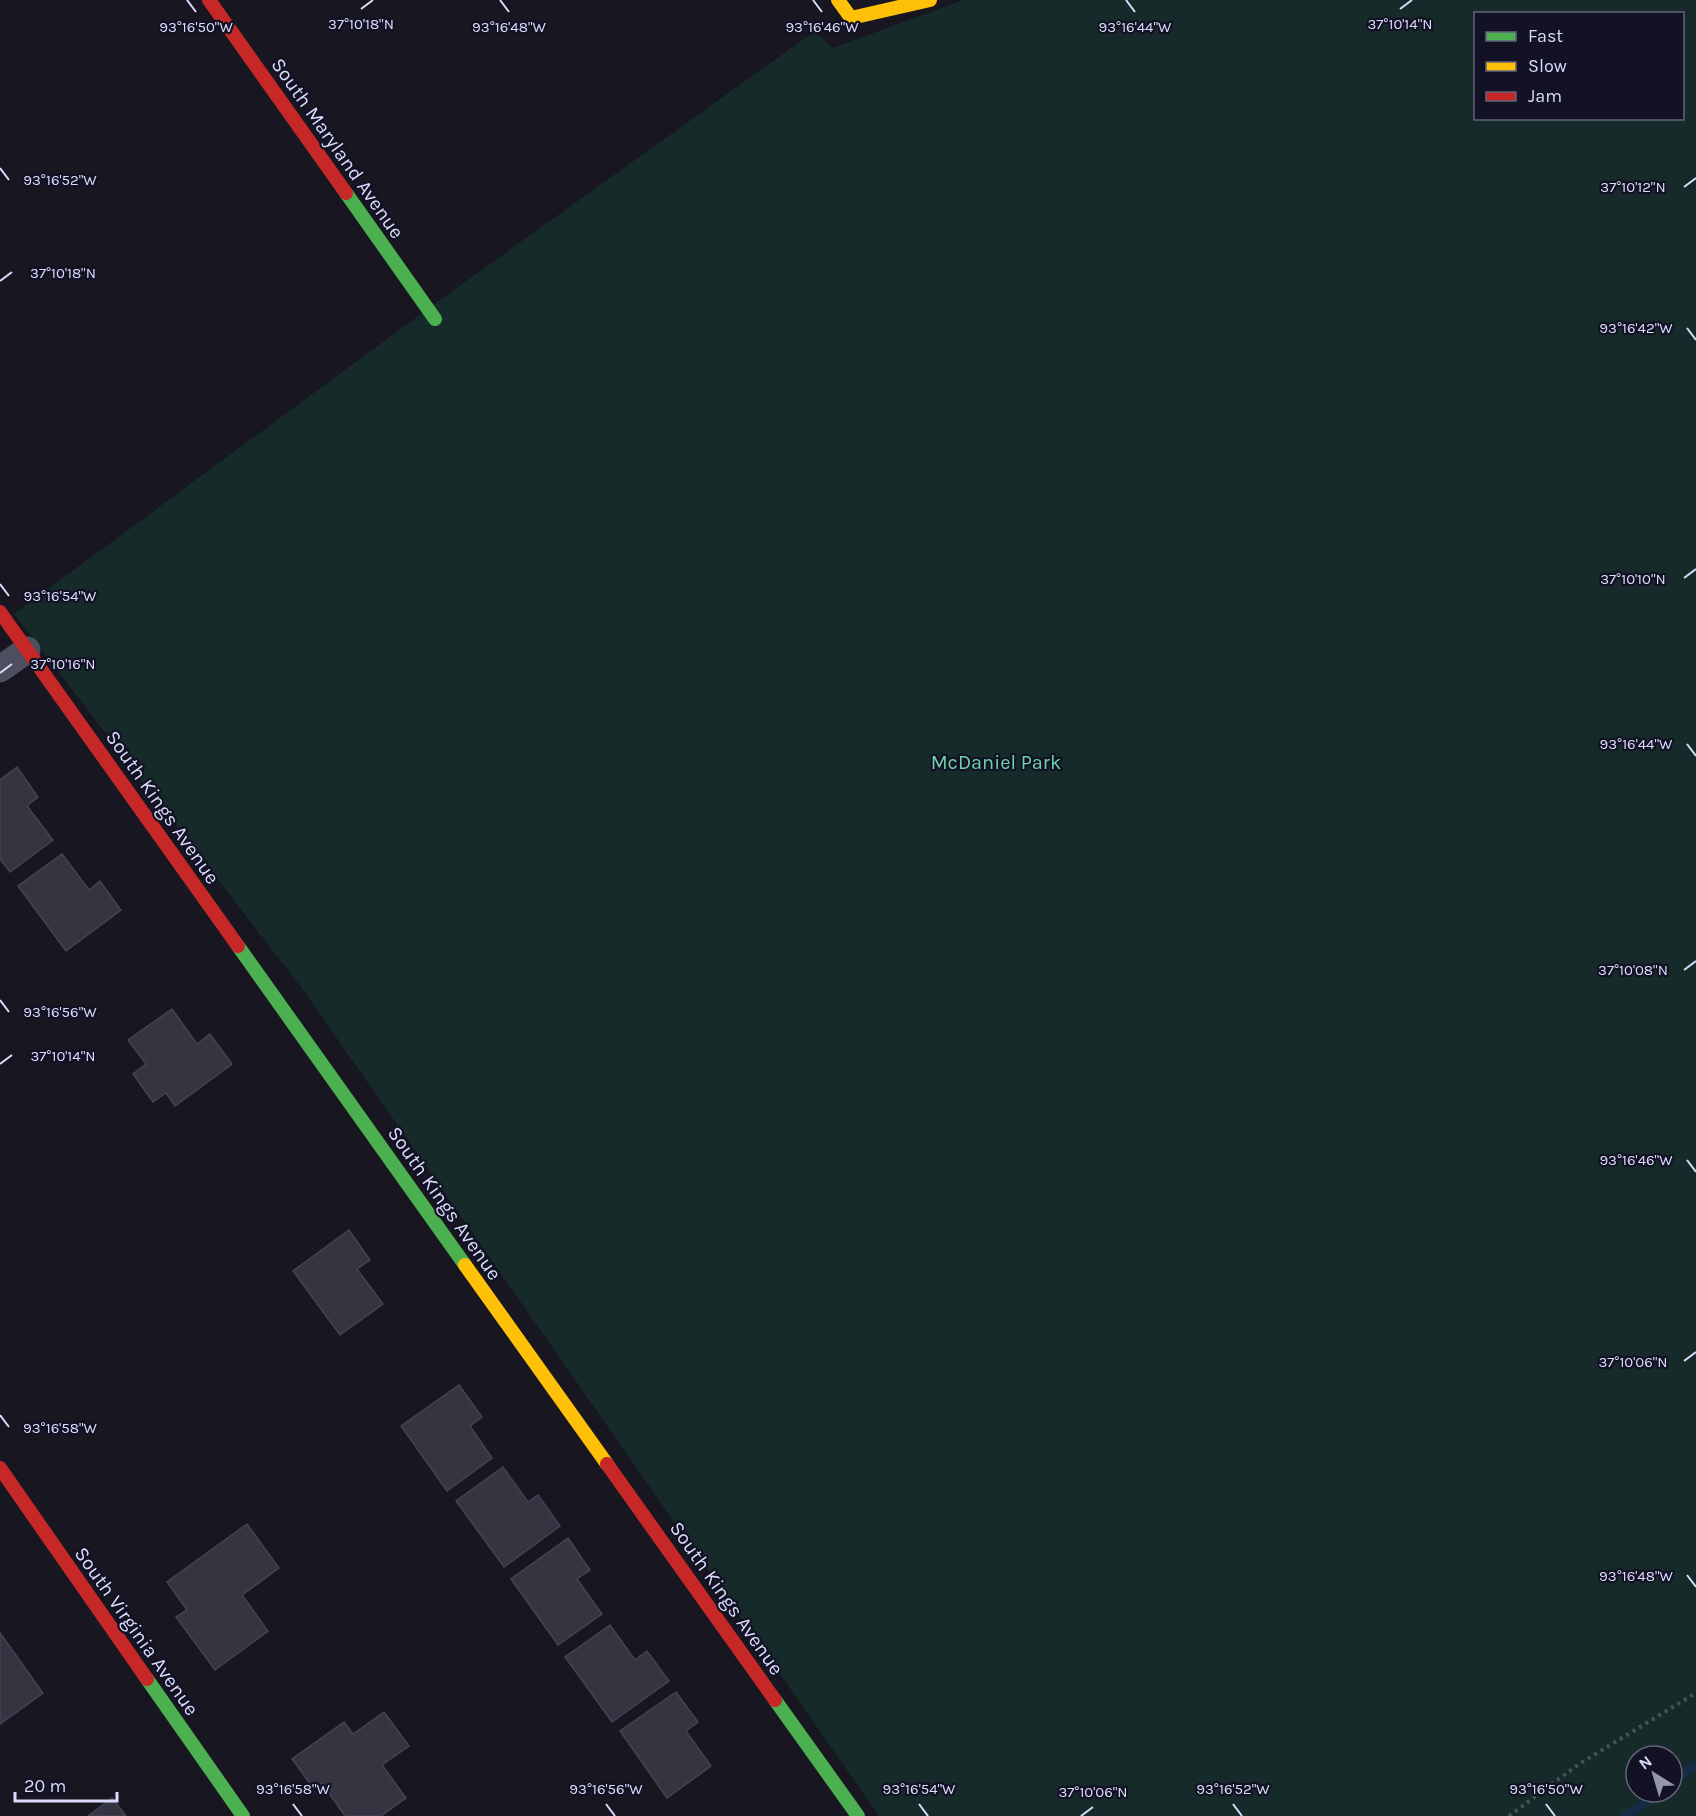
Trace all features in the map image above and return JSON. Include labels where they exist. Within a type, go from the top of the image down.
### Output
[{"type":"street","name":"South Maryland Avenue","points":[[209,0],[435,319]]},
{"type":"street","points":[[838,0],[851,18],[930,0]]},
{"type":"street","name":"South Kings Avenue","points":[[0,612],[858,1816]]},
{"type":"street","points":[[0,669],[27,650]]},
{"type":"street","name":"South Virginia Avenue","points":[[0,1468],[243,1816]]},
{"type":"path","points":[[1509,1816],[1579,1764],[1696,1693]]},
{"type":"green space","name":"McDaniel Park","points":[[963,0],[1696,0],[1696,1816],[879,1816],[306,994],[14,614],[444,297],[815,31],[833,48]]},
{"type":"building","points":[[17,767],[38,797],[27,806],[53,840],[10,872],[0,859],[0,780]]},
{"type":"building","points":[[62,854],[89,890],[100,881],[121,910],[66,951],[18,886]]},
{"type":"building","points":[[172,1009],[197,1044],[210,1034],[232,1064],[175,1106],[166,1093],[153,1102],[133,1074],[146,1064],[128,1040]]},
{"type":"building","points":[[349,1230],[370,1260],[357,1269],[383,1304],[340,1335],[293,1271]]},
{"type":"building","points":[[459,1385],[482,1417],[470,1426],[492,1458],[447,1491],[401,1426]]},
{"type":"building","points":[[503,1467],[528,1502],[538,1495],[560,1526],[504,1567],[456,1501]]},
{"type":"building","points":[[247,1524],[279,1568],[242,1595],[268,1631],[215,1670],[176,1617],[187,1610],[167,1582]]},
{"type":"building","points":[[568,1538],[590,1570],[577,1579],[602,1614],[558,1645],[511,1579]]},
{"type":"building","points":[[610,1625],[635,1660],[647,1651],[669,1681],[612,1722],[565,1657]]},
{"type":"building","points":[[0,1633],[43,1693],[0,1724]]},
{"type":"building","points":[[676,1692],[698,1722],[686,1731],[711,1766],[667,1798],[620,1731]]},
{"type":"building","points":[[384,1712],[409,1746],[382,1765],[406,1798],[381,1816],[345,1816],[322,1783],[314,1789],[292,1759],[344,1722],[353,1734]]},
{"type":"building","points":[[112,1798],[126,1816],[88,1816]]},
{"type":"waterway","points":[[1684,1774],[1696,1765]]},
{"type":"waterway","points":[[1625,1816],[1642,1804]]},
{"type":"traffic: fast","points":[[346,193],[435,319]]},
{"type":"traffic: fast","points":[[238,946],[465,1265]]},
{"type":"traffic: fast","points":[[147,1679],[243,1816]]},
{"type":"traffic: fast","points":[[775,1700],[858,1816]]},
{"type":"traffic: slow","points":[[838,0],[851,18],[930,0]]},
{"type":"traffic: slow","points":[[465,1265],[607,1464]]},
{"type":"traffic: jam","points":[[209,0],[346,193]]},
{"type":"traffic: jam","points":[[0,612],[238,946]]},
{"type":"traffic: jam","points":[[607,1464],[775,1700]]},
{"type":"traffic: jam","points":[[0,1468],[147,1679]]}]
